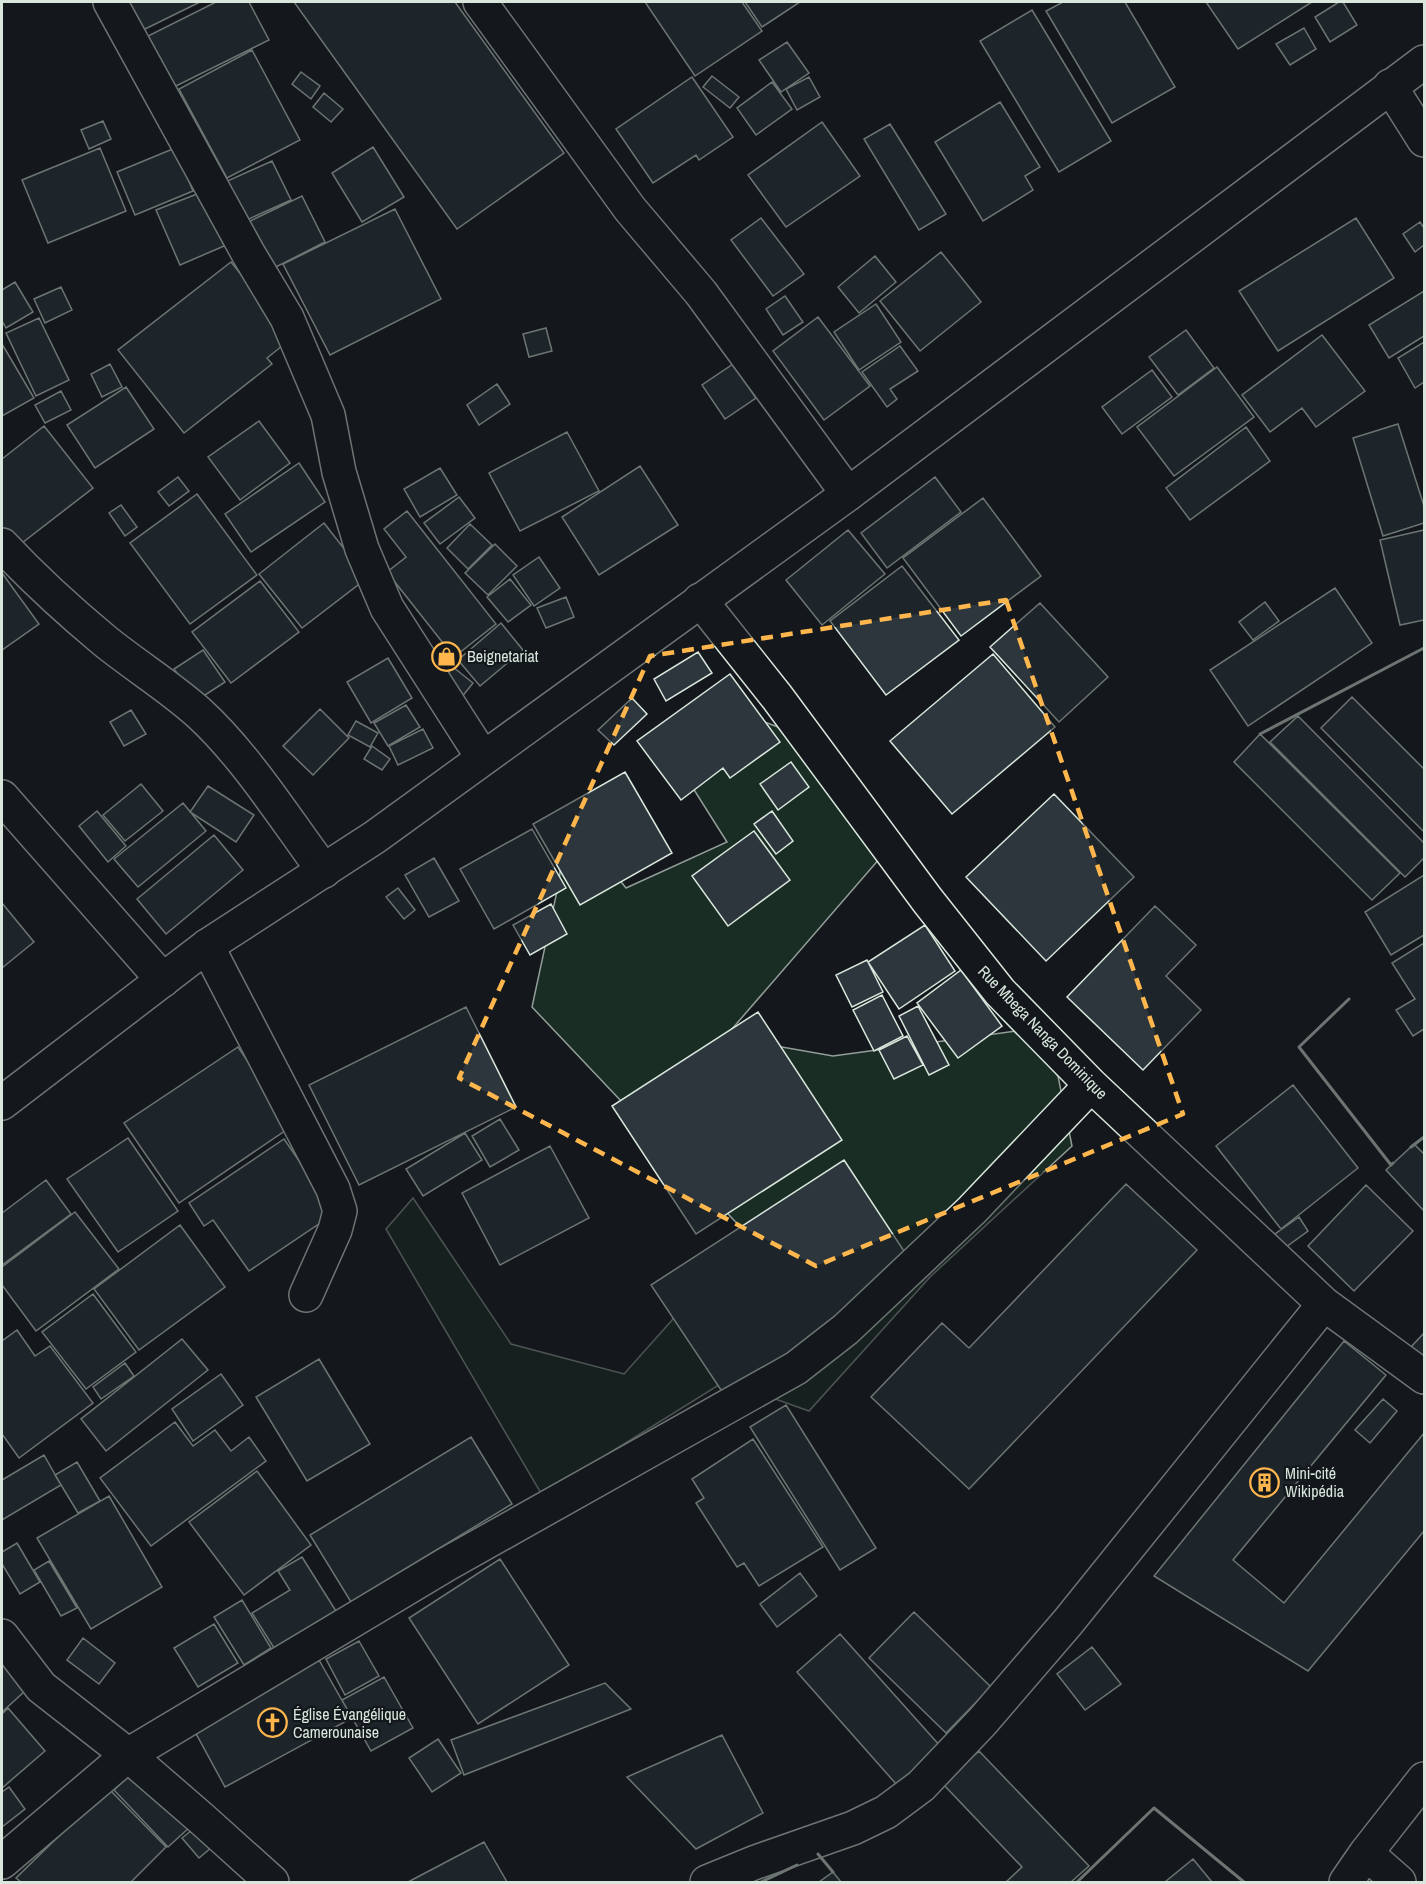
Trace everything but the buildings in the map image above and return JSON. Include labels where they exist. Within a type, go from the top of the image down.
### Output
[{"type":"street","points":[[110,2],[248,253],[287,318],[328,415],[339,472],[362,549],[387,608],[483,758]]},
{"type":"street","points":[[480,2],[630,209],[701,293],[848,494]]},
{"type":"street","points":[[2,1102],[207,946],[324,871],[848,494],[1425,62]]},
{"type":"street","points":[[1390,86],[1425,140]]},
{"type":"street","points":[[2,545],[32,576],[106,641],[200,714],[260,783],[324,871]]},
{"type":"street","name":"Rue Mbega Nanga Dominique","points":[[700,600],[777,697],[928,902],[1000,992],[1091,1085],[1324,1304],[1425,1377]]},
{"type":"street","points":[[2,797],[164,980]]},
{"type":"street","points":[[207,946],[333,1189],[340,1211],[335,1230],[306,1295]]},
{"type":"street","points":[[2,1862],[128,1755],[447,1564],[796,1368],[846,1329],[972,1210],[1091,1085]]},
{"type":"street","points":[[707,1882],[853,1828],[886,1812],[921,1786],[982,1722],[1068,1622],[1324,1304]]},
{"type":"street","points":[[2,1636],[41,1687],[128,1755],[272,1882]]},
{"type":"street","points":[[1346,1882],[1425,1779]]},
{"type":"street","points":[[1366,1854],[1399,1882]]},
{"type":"highlighted area","points":[[1006,600],[1183,1114],[816,1266],[459,1078],[650,656]]},
{"type":"green space","points":[[701,699],[803,736],[887,850],[725,1037],[833,1056],[1024,1030],[1058,1076],[1072,1146],[930,1277],[809,1411],[725,1381],[542,1495],[386,1229],[413,1198],[511,1344],[624,1374],[748,1235],[532,1007],[559,882],[566,812],[626,888],[727,842],[662,739]]},
{"type":"wall","points":[[1260,734],[1424,648]]},
{"type":"wall","points":[[1349,999],[1299,1047],[1391,1165],[1393,1163]]},
{"type":"wall","points":[[1411,1147],[1424,1137]]},
{"type":"wall","points":[[1077,1882],[1154,1808],[1244,1882]]},
{"type":"wall","points":[[818,1854],[833,1872]]},
{"type":"wall","points":[[761,1882],[797,1865]]},
{"type":"place","name":"Beignetariat","points":[[446,656]]},
{"type":"place","name":"Mini-cité Wikipédia","points":[[1264,1482]]},
{"type":"place","name":"Église Évangélique Camerounaise","points":[[272,1723]]}]
